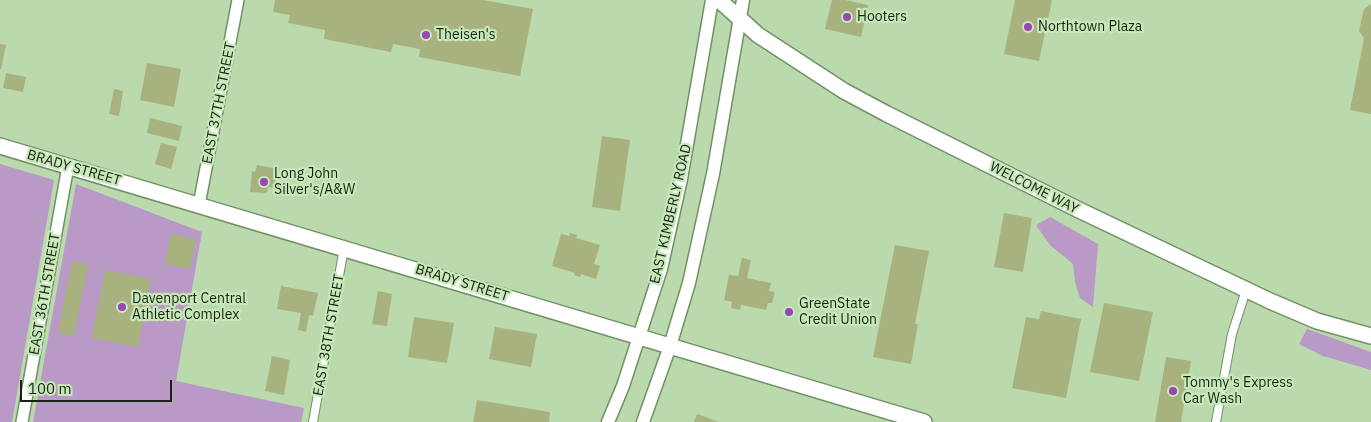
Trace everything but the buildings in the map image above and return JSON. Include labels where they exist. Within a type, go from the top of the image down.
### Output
[{"type":"highway","name":"WELCOME WAY","points":[[719,0],[765,40],[852,95],[1071,207],[1246,290],[1317,321],[1371,336]]},
{"type":"highway","name":"BRADY STREET","points":[[0,146],[924,422]]},
{"type":"main road","name":"EAST KIMBERLY ROAD","points":[[608,422],[640,336],[661,269],[681,179],[712,0]]},
{"type":"main road","points":[[643,422],[670,346],[698,244],[744,0]]},
{"type":"street","name":"EAST 37TH STREET","points":[[199,205],[238,0]]},
{"type":"street","name":"EAST 36TH STREET","points":[[22,422],[68,166]]},
{"type":"street","name":"EAST 38TH STREET","points":[[313,422],[344,248]]},
{"type":"street","points":[[1216,422],[1232,334],[1246,290]]},
{"type":"shaded area","points":[[0,164],[54,180],[12,422],[0,422]]},
{"type":"shaded area","name":"Davenport Central Athletic Complex","points":[[76,184],[202,232],[176,381],[304,408],[301,422],[33,422]]},
{"type":"shaded area","points":[[1050,217],[1098,244],[1093,307],[1080,298],[1075,282],[1073,264],[1050,245],[1036,225]]},
{"type":"shaded area","points":[[1307,329],[1371,352],[1371,370],[1323,356],[1299,344]]},
{"type":"place","name":"Hooters","points":[[847,17]]},
{"type":"place","name":"Northtown Plaza","points":[[1028,27]]},
{"type":"place","name":"Theisen's","points":[[426,35]]},
{"type":"place","name":"Long John Silver's/A&W","points":[[264,182]]},
{"type":"place","name":"Davenport Central Athletic Complex","points":[[122,307]]},
{"type":"place","name":"GreenState Credit Union","points":[[789,312]]},
{"type":"place","name":"Tommy's Express Car Wash","points":[[1173,391]]}]
